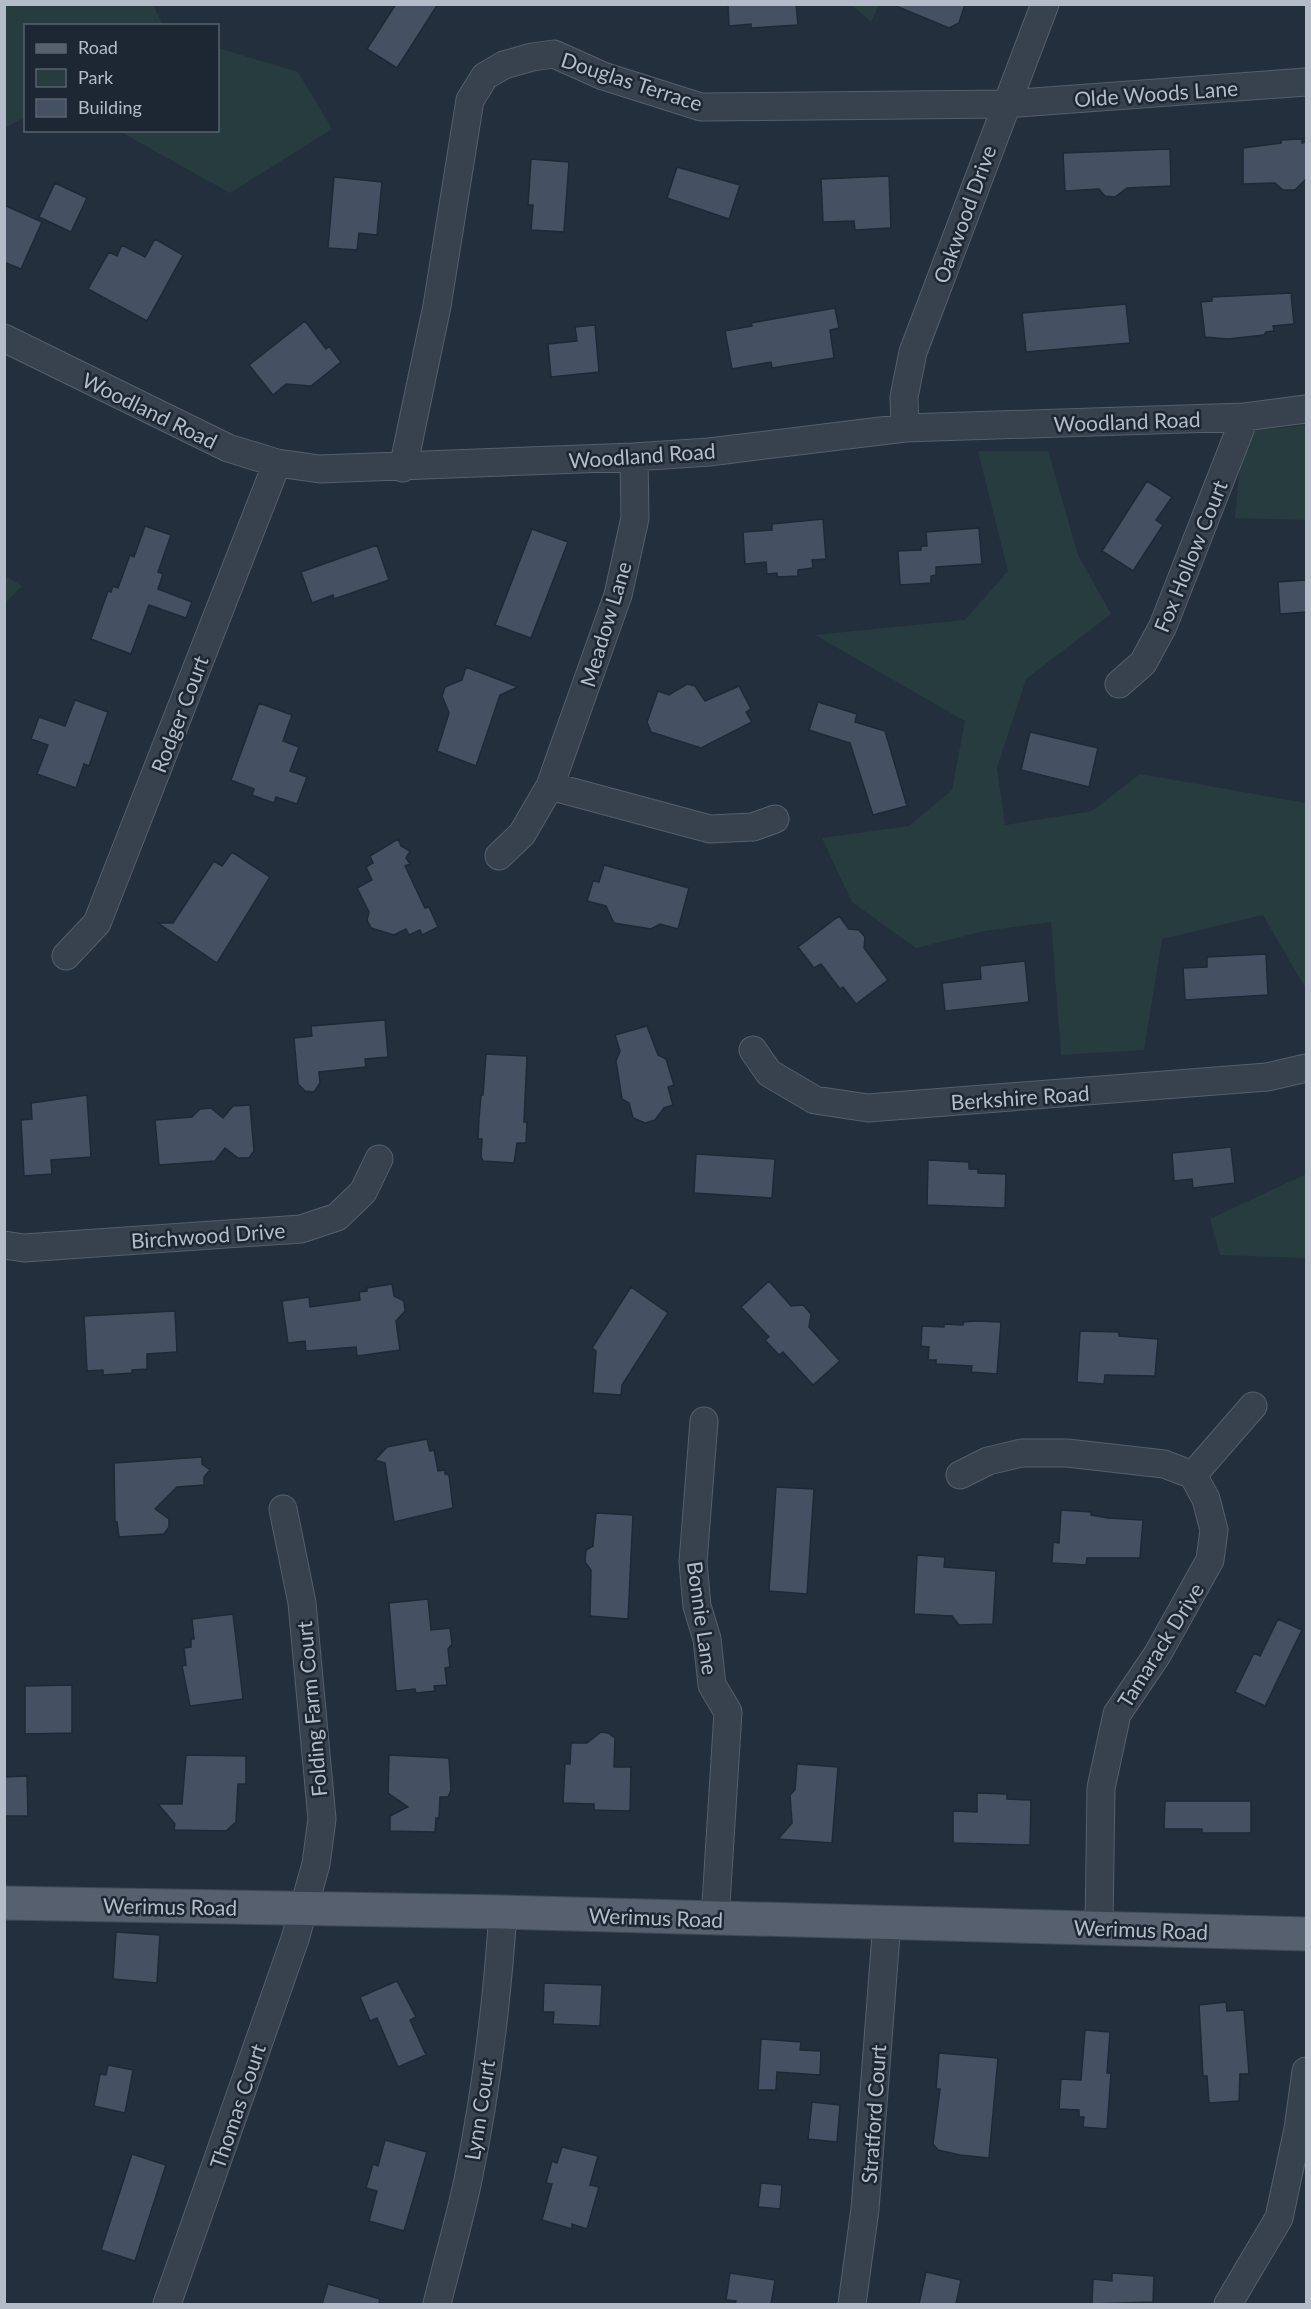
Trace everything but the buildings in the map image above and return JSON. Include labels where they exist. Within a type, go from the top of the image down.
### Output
[{"type":"main road","name":"Werimus Road","points":[[4,1903],[502,1912],[1306,1934]]},
{"type":"street","name":"Oakwood Drive","points":[[905,428],[904,398],[913,352],[1005,104],[1045,4]]},
{"type":"street","name":"Douglas Terrace","points":[[403,468],[437,306],[470,100],[485,76],[504,65],[554,54],[603,76],[701,107],[1005,104]]},
{"type":"street","name":"Olde Woods Lane","points":[[1005,104],[1306,82]]},
{"type":"street","name":"Woodland Road","points":[[4,338],[228,448],[277,463],[320,469],[403,468],[634,457],[709,452],[905,428],[1245,417],[1306,409]]},
{"type":"street","name":"Fox Hollow Court","points":[[1119,684],[1143,663],[1164,626],[1245,417]]},
{"type":"street","name":"Meadow Lane","points":[[499,856],[522,834],[550,786],[618,595],[635,518],[634,457]]},
{"type":"street","name":"Rodger Court","points":[[66,956],[97,923],[277,463]]},
{"type":"street","points":[[550,786],[710,830],[753,827],[775,819]]},
{"type":"street","name":"Berkshire Road","points":[[753,1050],[769,1073],[815,1100],[868,1108],[1267,1077],[1306,1068]]},
{"type":"street","name":"Birchwood Drive","points":[[4,1245],[24,1248],[301,1229],[337,1217],[363,1192],[379,1159]]},
{"type":"street","points":[[960,1475],[988,1461],[1022,1453],[1066,1453],[1164,1464],[1193,1475],[1253,1407]]},
{"type":"street","name":"Bonnie Lane","points":[[704,1421],[693,1562],[698,1606],[708,1639],[712,1685],[728,1712],[715,1919]]},
{"type":"street","name":"Tamarack Drive","points":[[1099,1927],[1101,1788],[1117,1714],[1157,1655],[1210,1560],[1214,1530],[1206,1499],[1193,1475]]},
{"type":"street","name":"Folding Farm Court","points":[[283,1509],[302,1604],[322,1819],[316,1864],[305,1908]]},
{"type":"street","name":"Thomas Court","points":[[167,2304],[305,1908]]},
{"type":"street","name":"Lynn Court","points":[[437,2304],[468,2180],[481,2109],[500,1965],[502,1912]]},
{"type":"street","name":"Stratford Court","points":[[852,2304],[866,2209],[887,1922]]},
{"type":"street","points":[[1228,2304],[1279,2218],[1298,2129],[1306,2071]]},
{"type":"green space","points":[[10,4],[153,5],[162,24],[24,24],[24,118],[5,128],[4,7]]},
{"type":"green space","points":[[852,5],[879,5],[871,22]]},
{"type":"green space","points":[[219,48],[298,72],[332,129],[230,193],[121,132],[219,132]]},
{"type":"green space","points":[[1306,425],[1306,520],[1235,518],[1243,432]]},
{"type":"green space","points":[[978,451],[1048,451],[1078,555],[1111,614],[1026,679],[997,768],[1005,825],[1092,811],[1140,774],[1306,803],[1306,989],[1263,915],[1162,939],[1144,1050],[1061,1055],[1051,922],[984,931],[916,948],[852,902],[822,838],[909,826],[952,790],[965,721],[815,635],[965,620],[1008,571]]},
{"type":"green space","points":[[4,575],[22,586],[5,603],[4,603]]},
{"type":"green space","points":[[1306,1174],[1306,1258],[1220,1255],[1210,1219]]}]
